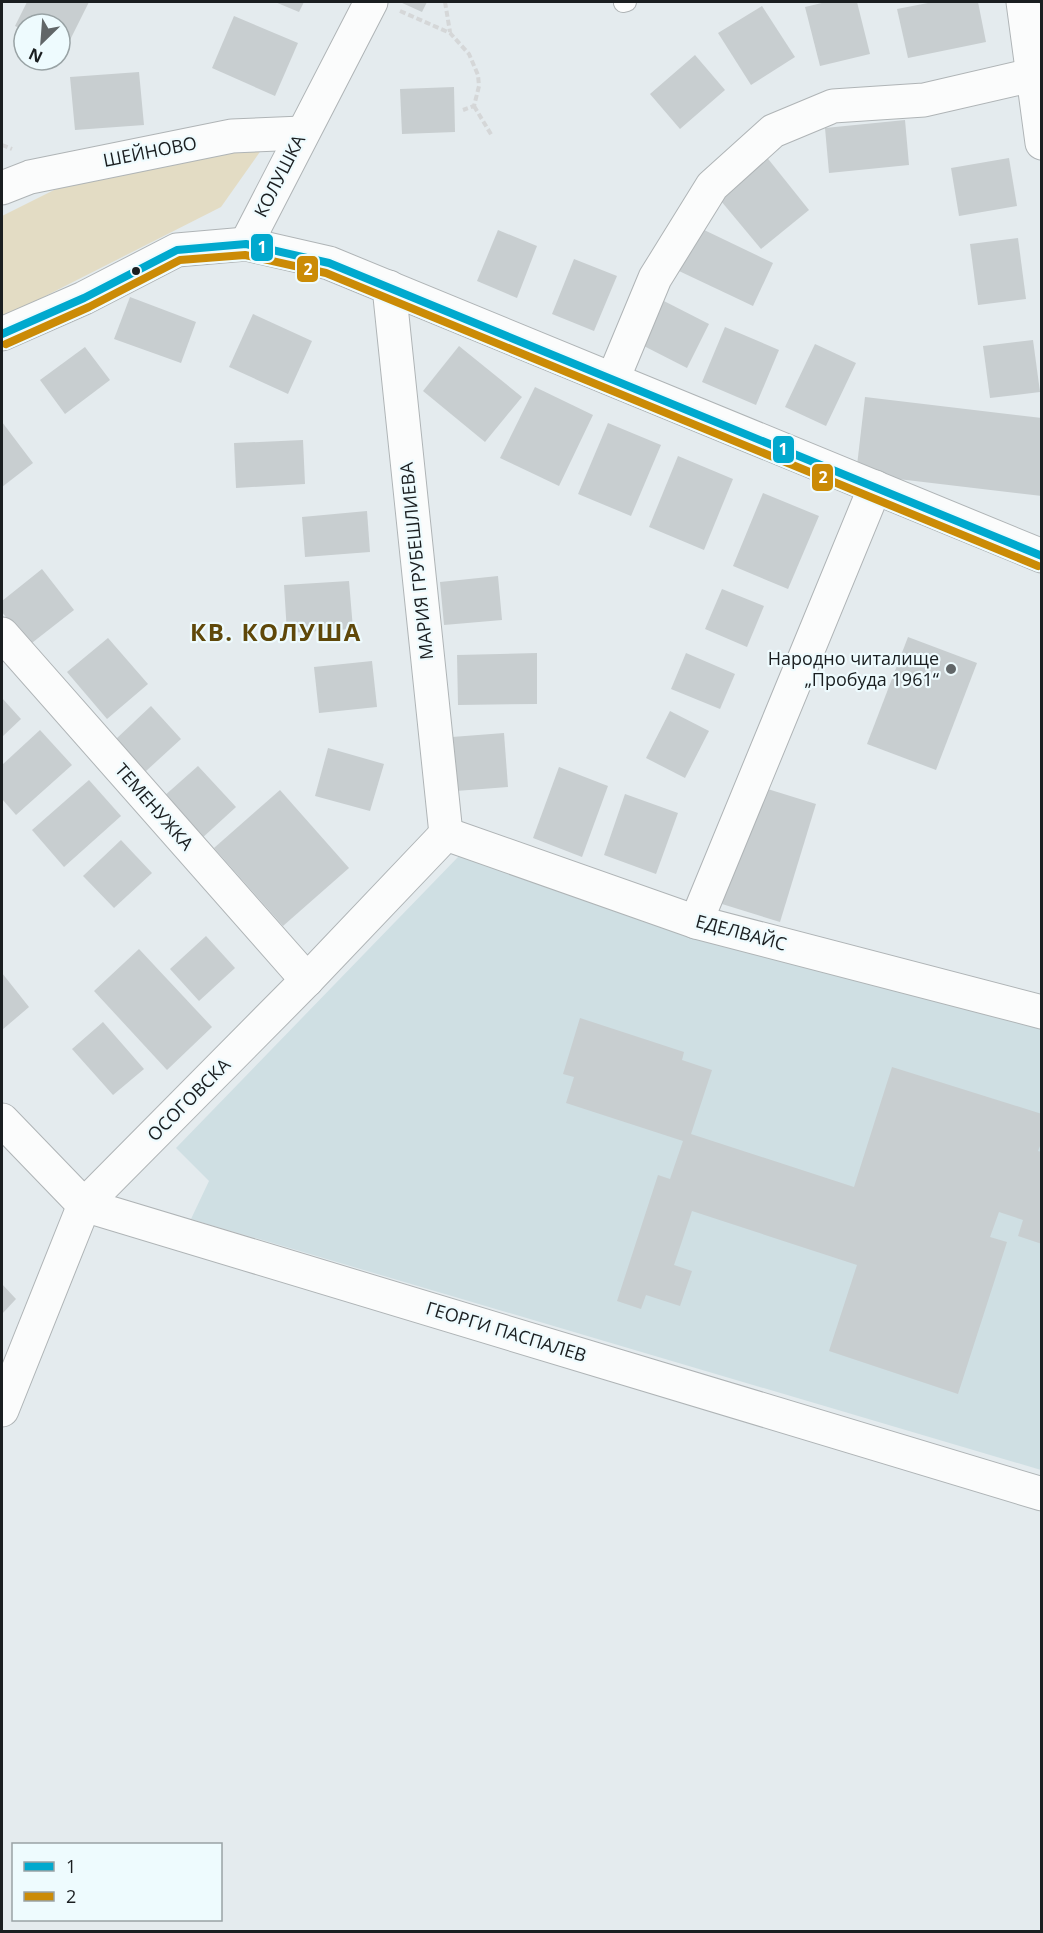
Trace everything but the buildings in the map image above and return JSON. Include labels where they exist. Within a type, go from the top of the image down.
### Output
[{"type":"street","points":[[1023,2],[1037,76],[1041,143]]},
{"type":"street","name":"КОЛУШКА","points":[[246,244],[302,133],[385,6]]},
{"type":"street","points":[[612,379],[655,278],[712,186],[773,130],[833,106],[924,100],[1037,76]]},
{"type":"street","name":"ШЕЙНОВО","points":[[2,188],[30,177],[232,136],[302,133]]},
{"type":"street","points":[[2,334],[84,298],[177,250],[246,244],[329,263],[1041,556]]},
{"type":"street","name":"МАРИЯ ГРУБЕШЛИЕВА","points":[[389,287],[446,834]]},
{"type":"street","points":[[696,922],[874,487]]},
{"type":"street","name":"ТЕМЕНУЖКА","points":[[2,634],[307,980]]},
{"type":"street","name":"ЕДЕЛВАЙС","points":[[446,834],[696,922],[1041,1012]]},
{"type":"street","name":"ОСОГОВСКА","points":[[2,1410],[84,1205],[307,980],[446,834]]},
{"type":"street","name":"ГЕОРГИ ПАСПАЛЕВ","points":[[2,1120],[84,1205],[1041,1494]]},
{"type":"path","points":[[445,2],[450,33]]},
{"type":"path","points":[[385,6],[450,33],[469,54],[478,75],[479,86],[474,106],[492,136]]},
{"type":"path","points":[[463,110],[474,106]]},
{"type":"shaded area","points":[[249,144],[262,149],[221,207],[2,318],[2,216],[66,184]]},
{"type":"shaded area","points":[[459,856],[691,938],[1041,1028],[1041,1470],[191,1219],[209,1181],[176,1148]]},
{"type":"transit line","name":"1","points":[[2,334],[84,298],[177,250],[246,244],[329,263],[1042,556]]},
{"type":"transit line","name":"2","points":[[6,344],[89,307],[180,260],[245,255],[326,273],[1038,566]]},
{"type":"place","name":"Народно читалище „Пробуда 1961“","points":[[951,669]]},
{"type":"district","name":"КВ. КОЛУША","points":[[276,633]]}]
